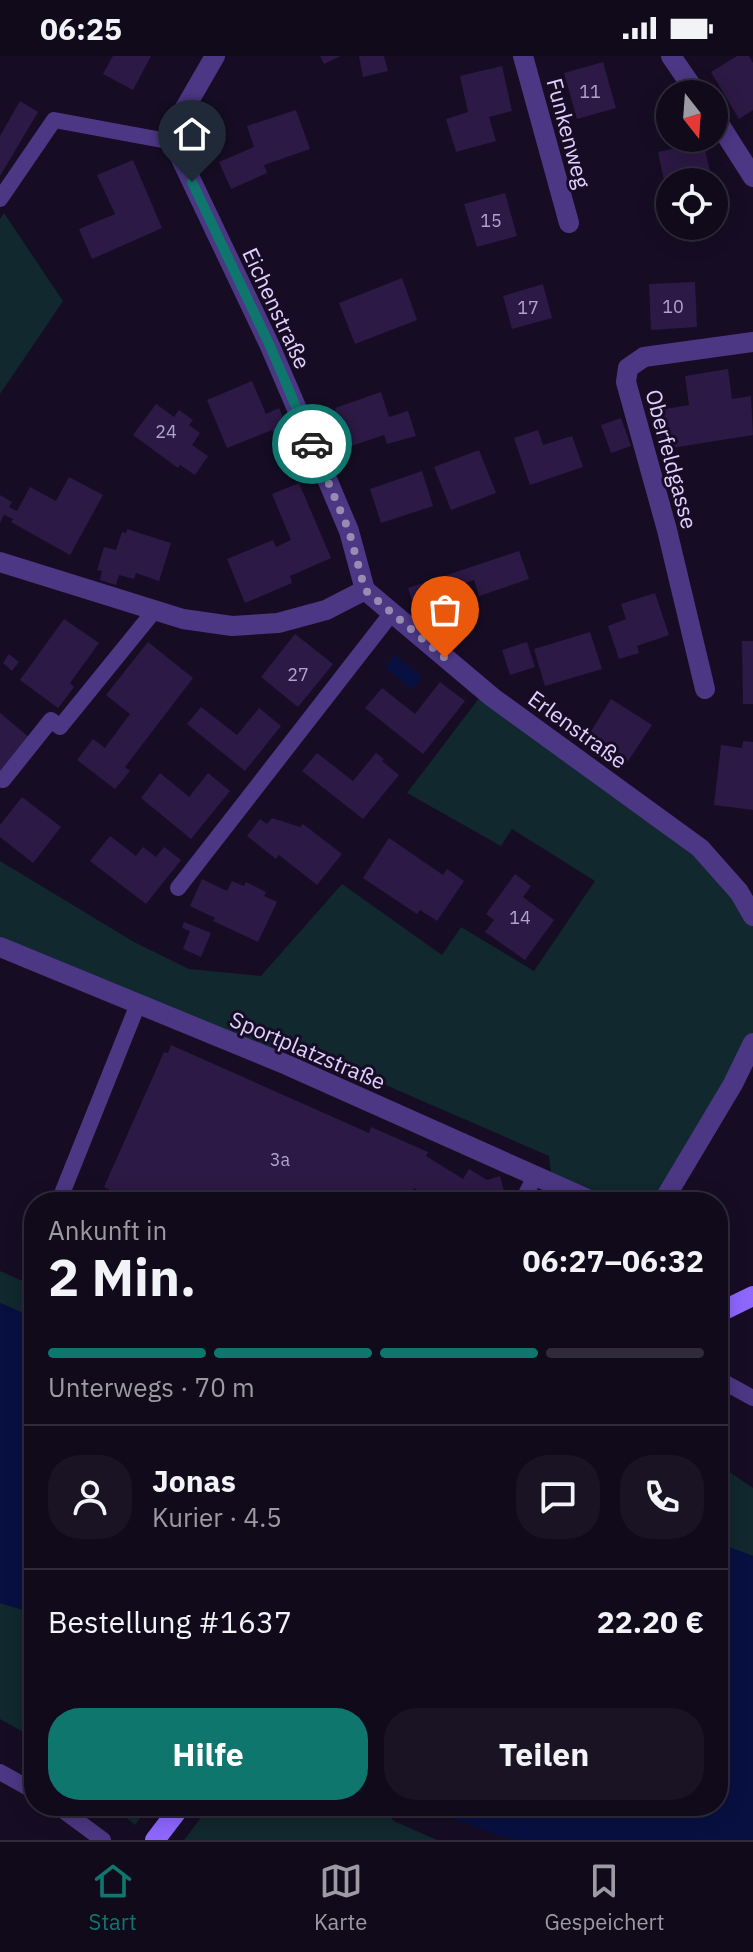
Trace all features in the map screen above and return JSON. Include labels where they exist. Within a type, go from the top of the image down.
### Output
[{"type":"main road","points":[[728,1308],[753,1296]]},
{"type":"main road","points":[[155,1840],[173,1816]]},
{"type":"street","points":[[173,142],[178,120],[215,56]]},
{"type":"street","name":"Funkenweg","points":[[523,56],[569,223]]},
{"type":"street","points":[[671,56],[687,80]]},
{"type":"street","points":[[728,138],[753,177]]},
{"type":"street","name":"Eichenstraße","points":[[173,142],[270,346],[349,531],[365,590]]},
{"type":"street","name":"Oberfeldgasse","points":[[705,689],[667,530],[626,382],[628,368],[644,357],[753,342]]},
{"type":"street","points":[[0,562],[183,619],[232,626],[278,623],[326,610],[365,590]]},
{"type":"street","name":"Erlenstraße","points":[[365,590],[492,697],[700,848],[739,892],[753,916]]},
{"type":"street","name":"Sportplatzstraße","points":[[0,947],[287,1065],[571,1192]]},
{"type":"street","points":[[669,1192],[733,1084],[753,1043]]},
{"type":"lane","points":[[0,199],[54,120],[173,142]]},
{"type":"lane","points":[[3,780],[51,720],[60,727],[155,610]]},
{"type":"lane","points":[[178,888],[391,614]]},
{"type":"lane","points":[[64,1192],[138,1004]]},
{"type":"lane","points":[[527,1192],[535,1176]]},
{"type":"lane","points":[[728,1384],[753,1398]]},
{"type":"lane","points":[[0,1772],[24,1785]]},
{"type":"lane","points":[[71,1816],[103,1840]]},
{"type":"green space","points":[[4,213],[63,301],[0,394],[0,219]]},
{"type":"green space","points":[[483,693],[699,849],[753,920],[753,1039],[664,1192],[598,1192],[551,1173],[549,1156],[312,1053],[279,1042],[274,1057],[0,945],[0,861],[134,942],[189,969],[261,976],[342,884],[442,955],[461,927],[534,971],[595,881],[512,829],[501,846],[407,793]]},
{"type":"green space","points":[[0,1271],[24,1282],[24,1314],[0,1303]]},
{"type":"green space","points":[[728,1471],[753,1488],[753,1556],[728,1547]]},
{"type":"green space","points":[[0,1603],[24,1610],[24,1732],[0,1719]]},
{"type":"green space","points":[[125,1816],[142,1816],[135,1825]]},
{"type":"green space","points":[[202,1816],[389,1816],[437,1840],[184,1840]]},
{"type":"shaded area","points":[[394,655],[422,677],[412,689],[385,667]]},
{"type":"shaded area","points":[[0,1303],[24,1314],[24,1610],[0,1603]]},
{"type":"shaded area","points":[[728,1547],[753,1556],[753,1840],[520,1840],[446,1816],[728,1816]]},
{"type":"building","points":[[113,56],[151,56],[133,90],[103,74]]},
{"type":"building","points":[[320,56],[341,56],[324,64]]},
{"type":"building","points":[[359,56],[384,56],[388,71],[363,77]]},
{"type":"building","points":[[737,56],[749,56],[753,63],[753,110],[739,119],[728,101],[728,80],[716,80],[711,72]]},
{"type":"building","points":[[603,62],[616,108],[577,119],[564,73]]},
{"type":"building","points":[[502,66],[512,111],[489,117],[496,141],[456,152],[446,119],[468,112],[460,76]]},
{"type":"building","points":[[20,101],[38,112],[0,176],[0,136]]},
{"type":"building","points":[[296,110],[310,149],[264,165],[267,173],[231,189],[219,162],[254,147],[247,126]]},
{"type":"building","points":[[658,152],[705,152],[709,168],[661,168]]},
{"type":"building","points":[[133,160],[162,228],[92,259],[79,229],[115,214],[97,175]]},
{"type":"building","points":[[505,193],[517,236],[477,247],[464,204]]},
{"type":"building","points":[[402,278],[417,320],[355,344],[339,303]]},
{"type":"building","points":[[695,282],[697,327],[651,330],[649,284]]},
{"type":"building","points":[[543,284],[552,318],[512,329],[503,296]]},
{"type":"building","points":[[728,369],[732,399],[751,396],[753,435],[659,450],[653,411],[689,405],[685,376]]},
{"type":"building","points":[[252,381],[266,414],[279,408],[288,429],[274,435],[272,430],[227,448],[207,400]]},
{"type":"building","points":[[381,392],[389,417],[408,411],[416,436],[387,444],[384,435],[348,447],[335,408]]},
{"type":"building","points":[[156,404],[174,417],[179,410],[193,420],[189,425],[200,433],[192,445],[208,456],[195,475],[180,465],[178,468],[133,435]]},
{"type":"building","points":[[621,418],[631,446],[611,453],[601,425]]},
{"type":"building","points":[[538,430],[543,445],[572,436],[583,467],[530,485],[514,438]]},
{"type":"building","points":[[479,450],[496,493],[451,510],[434,467]]},
{"type":"building","points":[[422,471],[433,506],[381,523],[370,489]]},
{"type":"building","points":[[69,477],[103,495],[70,555],[11,522],[13,519],[4,515],[0,523],[0,495],[12,502],[9,507],[17,511],[30,487],[56,501]]},
{"type":"building","points":[[299,483],[331,558],[290,576],[292,583],[245,603],[227,559],[273,540],[276,547],[291,540],[272,494]]},
{"type":"building","points":[[127,529],[171,543],[159,581],[136,573],[134,579],[119,575],[116,585],[100,580],[102,571],[97,570],[104,547],[116,550],[122,532],[126,533]]},
{"type":"building","points":[[519,551],[529,579],[479,596],[474,580],[412,601],[408,588]]},
{"type":"building","points":[[655,593],[669,635],[637,646],[639,653],[619,659],[608,626],[626,619],[621,604]]},
{"type":"building","points":[[64,619],[99,643],[70,683],[74,687],[58,708],[20,680]]},
{"type":"building","points":[[590,632],[602,669],[545,686],[534,649]]},
{"type":"building","points":[[295,634],[333,664],[298,707],[261,677]]},
{"type":"building","points":[[742,641],[753,641],[753,704],[743,704]]},
{"type":"building","points":[[148,642],[193,678],[125,767],[130,771],[115,789],[77,760],[93,739],[105,748],[130,714],[106,695]]},
{"type":"building","points":[[527,642],[535,667],[510,675],[502,650]]},
{"type":"building","points":[[9,654],[19,662],[12,671],[3,663]]},
{"type":"building","points":[[440,682],[465,701],[423,754],[365,708],[382,688],[415,714]]},
{"type":"building","points":[[611,699],[652,725],[628,761],[588,736]]},
{"type":"building","points":[[201,707],[237,735],[259,708],[281,726],[245,771],[187,724]]},
{"type":"building","points":[[0,713],[31,739],[0,775]]},
{"type":"building","points":[[743,741],[753,742],[753,810],[714,805],[721,745],[742,748]]},
{"type":"building","points":[[317,753],[353,781],[376,753],[399,775],[363,819],[302,771]]},
{"type":"building","points":[[160,773],[189,797],[208,773],[230,791],[191,839],[141,798]]},
{"type":"building","points":[[22,797],[61,827],[33,863],[0,837],[0,825]]},
{"type":"building","points":[[272,818],[300,827],[303,824],[342,854],[317,885],[279,855],[276,859],[247,836],[260,819],[267,824]]},
{"type":"building","points":[[110,836],[136,856],[143,847],[156,857],[164,847],[181,860],[146,904],[90,861]]},
{"type":"building","points":[[389,838],[443,875],[447,869],[464,881],[437,921],[420,910],[417,914],[363,878]]},
{"type":"building","points":[[515,874],[531,886],[523,897],[554,920],[525,960],[485,932],[494,920],[486,914]]},
{"type":"building","points":[[202,879],[227,891],[232,881],[244,886],[246,882],[266,892],[264,896],[277,902],[258,942],[213,921],[215,918],[190,906]]},
{"type":"building","points":[[184,922],[211,933],[201,957],[183,949],[190,931],[182,928]]},
{"type":"building","points":[[171,1045],[369,1133],[371,1127],[428,1152],[426,1156],[463,1179],[469,1169],[487,1180],[500,1176],[504,1191],[420,1192],[414,1188],[412,1192],[115,1192],[104,1187],[164,1052],[168,1053]]},
{"type":"way so far","points":[[312,444],[349,531],[365,590],[445,658]]},
{"type":"route","points":[[192,182],[270,346],[312,444]]}]
